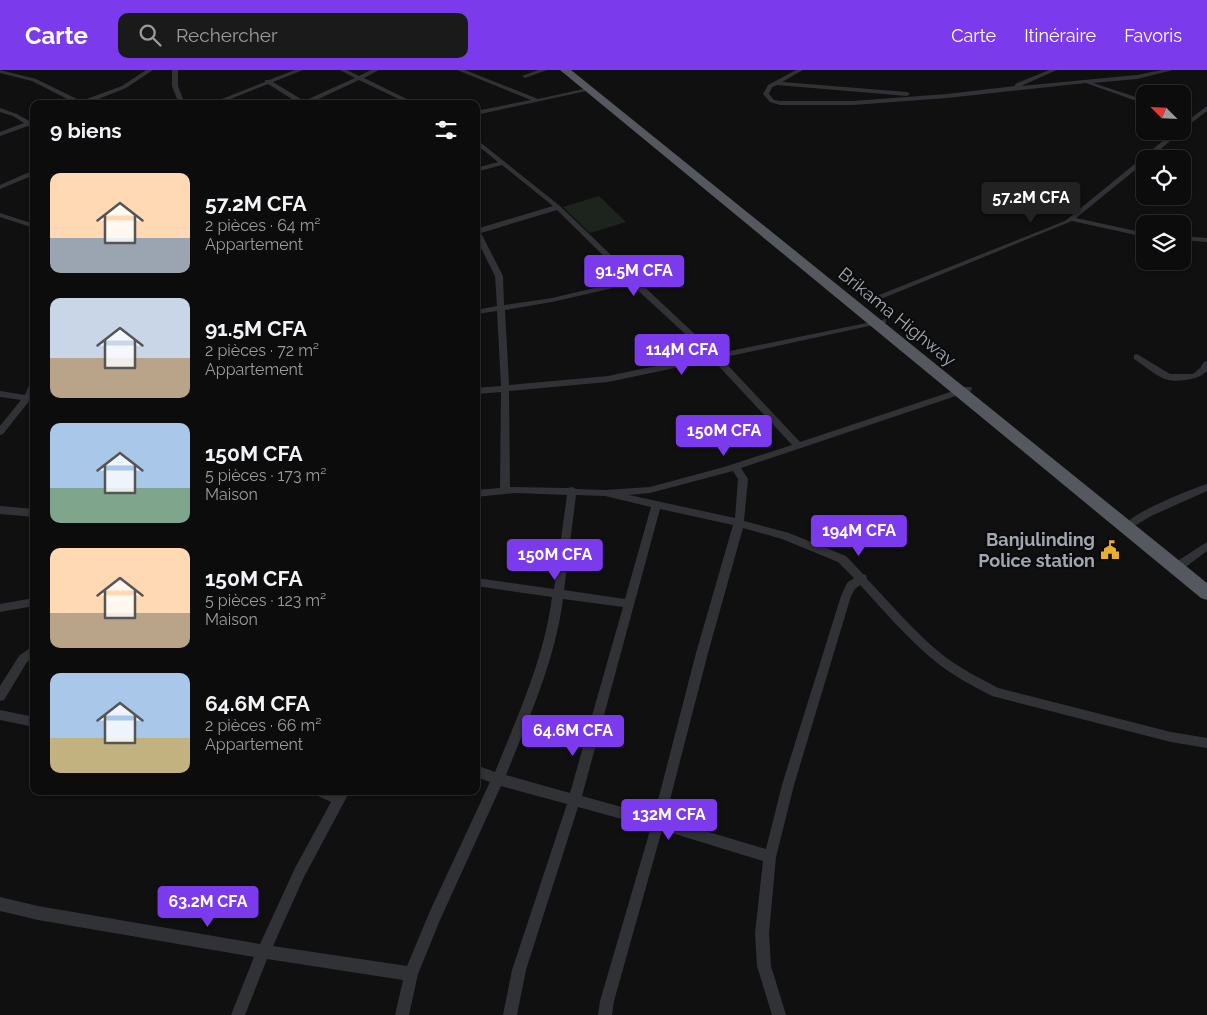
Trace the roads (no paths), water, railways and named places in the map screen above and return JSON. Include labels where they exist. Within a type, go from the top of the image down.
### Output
[{"type":"highway","name":"Brikama Highway","points":[[565,70],[1079,484],[1207,593]]},
{"type":"highway","name":"Brikama Highway","points":[[572,70],[652,130],[879,322]]},
{"type":"highway","name":"Brikama Highway","points":[[1079,484],[1133,522],[1207,582]]},
{"type":"street","points":[[91,100],[124,86],[150,70]]},
{"type":"street","points":[[175,70],[175,86],[180,100]]},
{"type":"street","points":[[222,100],[267,81],[300,70]]},
{"type":"street","points":[[343,70],[406,100]]},
{"type":"street","points":[[312,100],[376,70]]},
{"type":"street","points":[[460,70],[536,100]]},
{"type":"street","points":[[525,76],[544,70]]},
{"type":"street","points":[[800,70],[770,86],[766,94],[772,101],[780,103],[853,103],[947,96],[1137,77],[1170,70]]},
{"type":"street","points":[[1012,88],[1054,70]]},
{"type":"street","points":[[0,71],[34,80],[73,100]]},
{"type":"street","points":[[267,81],[298,100]]},
{"type":"street","points":[[1084,81],[1136,99]]},
{"type":"street","points":[[776,83],[855,91],[947,96]]},
{"type":"street","points":[[480,113],[588,90]]},
{"type":"street","points":[[1191,121],[1207,108]]},
{"type":"street","points":[[0,110],[30,122]]},
{"type":"street","points":[[1191,116],[1207,118]]},
{"type":"street","points":[[0,134],[30,122]]},
{"type":"street","points":[[873,298],[1071,219],[1167,140]]},
{"type":"street","points":[[480,145],[558,207],[633,281],[715,357],[797,446]]},
{"type":"street","points":[[480,169],[501,163]]},
{"type":"street","points":[[0,187],[30,174]]},
{"type":"street","points":[[0,176],[30,182]]},
{"type":"street","points":[[480,231],[558,207]]},
{"type":"street","points":[[0,215],[30,225]]},
{"type":"street","points":[[1071,219],[1136,233]]},
{"type":"street","points":[[480,238],[500,276],[505,390],[505,492]]},
{"type":"street","points":[[1191,239],[1207,240]]},
{"type":"street","points":[[480,312],[501,310],[633,281]]},
{"type":"street","points":[[480,391],[608,380],[879,322]]},
{"type":"street","points":[[1137,357],[1168,377],[1193,378],[1200,374],[1207,364]]},
{"type":"street","points":[[605,493],[650,490],[666,486],[736,466],[964,391]]},
{"type":"street","points":[[0,394],[12,398],[30,395]]},
{"type":"street","points":[[0,432],[30,395]]},
{"type":"street","points":[[606,1015],[607,1001],[658,823],[702,653],[739,523],[743,478],[736,466]]},
{"type":"street","points":[[666,486],[670,506]]},
{"type":"street","points":[[1133,522],[1148,513],[1207,487]]},
{"type":"street","points":[[402,1015],[412,974],[435,916],[498,779],[539,678],[554,625],[572,490]]},
{"type":"street","points":[[480,494],[572,490],[605,493],[670,506],[785,536],[842,559],[862,578],[906,627],[940,658],[970,679],[996,692],[1171,737],[1207,743]]},
{"type":"street","points":[[510,1015],[519,970],[574,801],[657,504]]},
{"type":"street","points":[[0,510],[30,513]]},
{"type":"street","points":[[1183,563],[1207,546]]},
{"type":"street","points":[[779,1015],[764,966],[762,933],[770,858],[788,785],[846,596],[850,586],[862,578]]},
{"type":"street","points":[[480,583],[630,604]]},
{"type":"street","points":[[0,608],[30,603]]},
{"type":"street","points":[[0,696],[18,666],[30,654]]},
{"type":"street","points":[[0,715],[30,721]]},
{"type":"street","points":[[480,772],[498,779],[658,823],[770,858]]},
{"type":"street","points":[[238,1015],[262,952],[320,831],[342,795]]},
{"type":"street","points":[[0,904],[38,913],[262,952],[412,974]]},
{"type":"place","name":"Banjulinding Police station","points":[[1110,550]]}]
